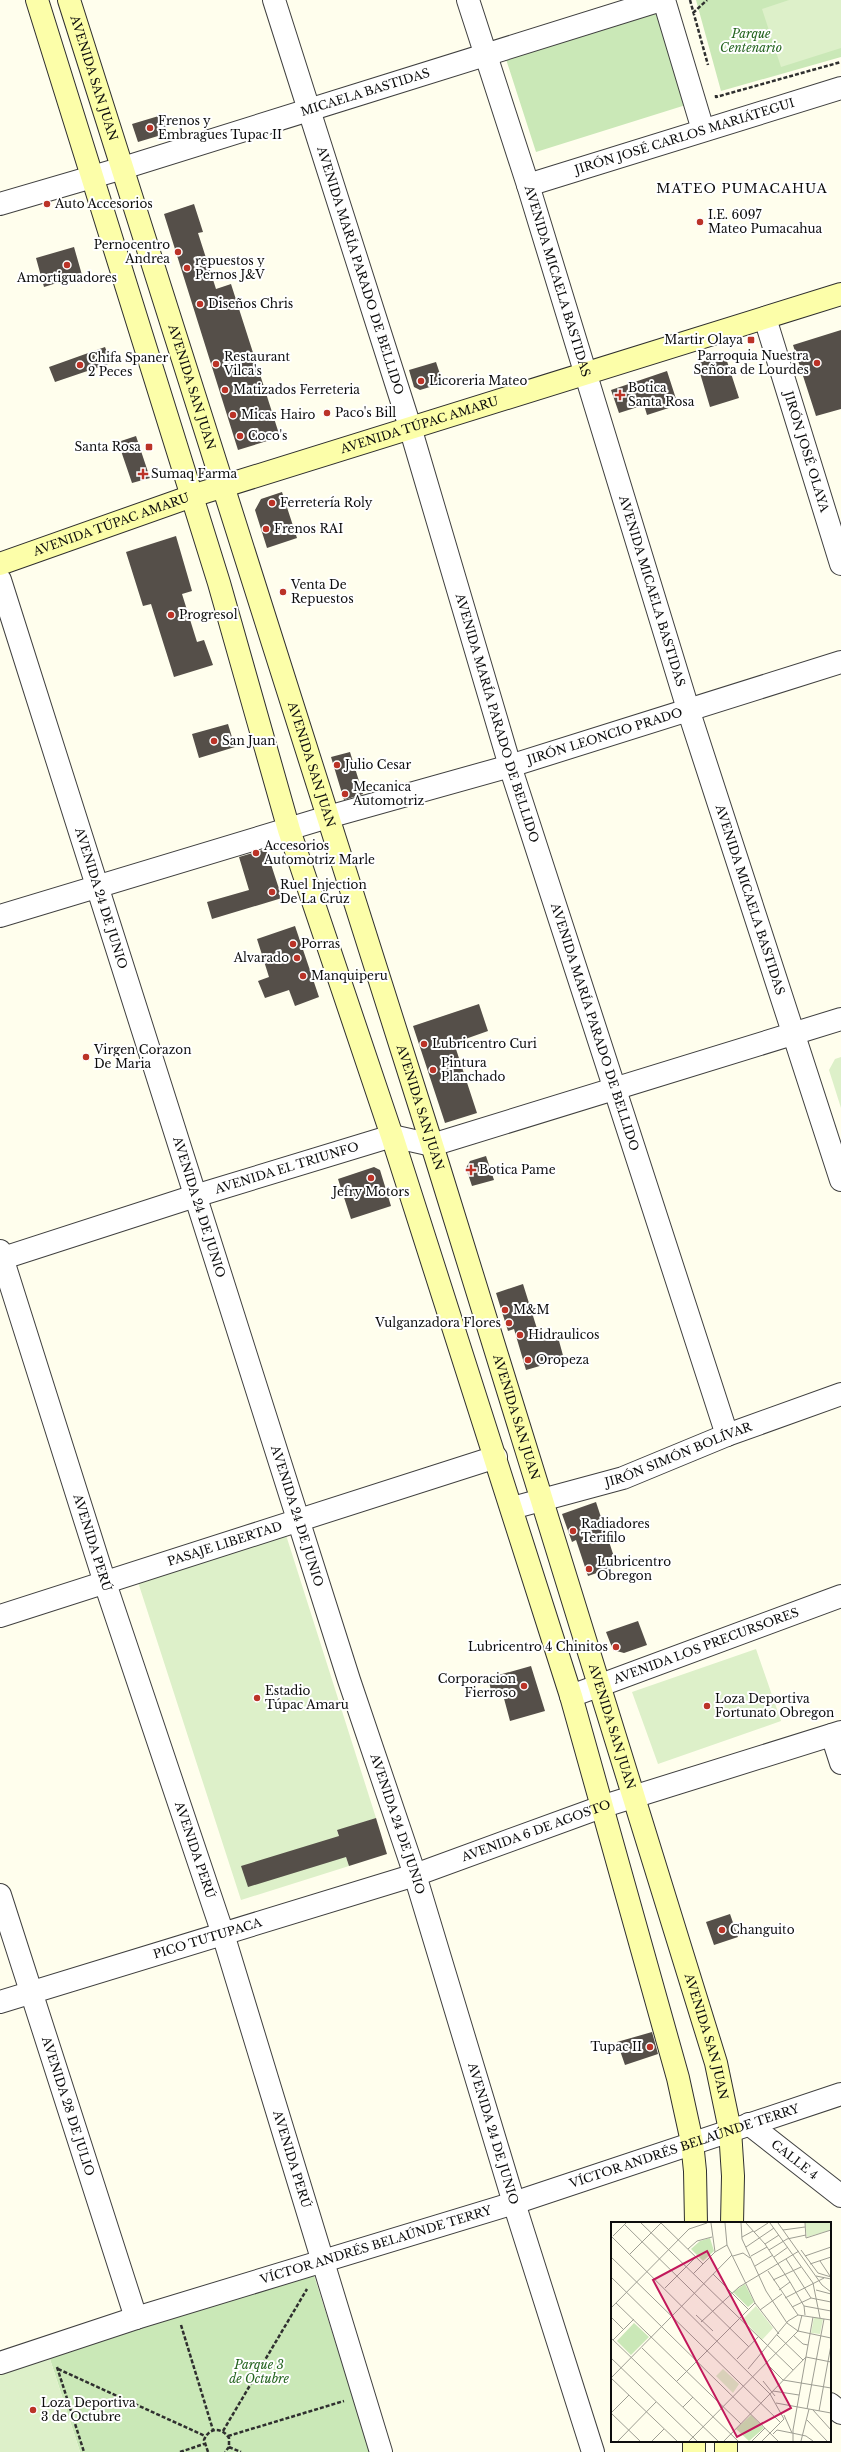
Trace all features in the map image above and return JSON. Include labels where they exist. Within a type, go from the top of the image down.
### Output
[{"type":"main road","points":[[37,0],[192,496],[289,830],[392,1136],[496,1457],[604,1806],[678,2078],[692,2142],[695,2171],[696,2222]]},
{"type":"main road","name":"AVENIDA SAN JUAN","points":[[69,0],[432,1144],[716,2063],[740,2127],[733,2176],[732,2222]]},
{"type":"main road","name":"AVENIDA TÚPAC AMARU","points":[[0,564],[192,496],[841,294]]},
{"type":"street","name":"AVENIDA MARÍA PARADO DE BELLIDO","points":[[274,0],[410,427],[510,766],[727,1435]]},
{"type":"street","name":"AVENIDA MICAELA BASTIDAS","points":[[468,0],[528,184],[688,709],[792,1035],[841,1180]]},
{"type":"street","name":"MICAELA BASTIDAS","points":[[0,204],[93,177],[663,0]]},
{"type":"street","points":[[663,0],[703,130]]},
{"type":"street","name":"JIRÓN JOSÉ CARLOS MARIÁTEGUI","points":[[528,184],[841,88]]},
{"type":"street","name":"JIRÓN JOSÉ OLAYA","points":[[765,318],[841,564]]},
{"type":"street","name":"AVENIDA 24 DE JUNIO","points":[[0,580],[298,1521],[415,1875],[514,2203],[593,2452]]},
{"type":"street","name":"JIRÓN LEONCIO PRADO","points":[[0,916],[328,817],[510,766],[841,662]]},
{"type":"street","points":[[392,1136],[432,1144],[614,1090],[841,1019]]},
{"type":"street","name":"AVENIDA EL TRIUNFO","points":[[1,1256],[392,1136]]},
{"type":"street","name":"AVENIDA PERÚ","points":[[1,1256],[105,1583],[223,1934],[324,2261],[381,2452]]},
{"type":"street","name":"JIRÓN SIMÓN BOLÍVAR","points":[[512,1508],[623,1478],[727,1435],[841,1394]]},
{"type":"street","name":"PASAJE LIBERTAD","points":[[0,1616],[496,1457]]},
{"type":"street","name":"AVENIDA LOS PRECURSORES","points":[[571,1696],[841,1596]]},
{"type":"street","points":[[836,1734],[841,1763]]},
{"type":"street","name":"AVENIDA 6 DE AGOSTO","points":[[415,1875],[604,1806],[836,1734]]},
{"type":"street","name":"PICO TUTUPACA","points":[[0,2002],[415,1875]]},
{"type":"street","name":"AVENIDA 28 DE JULIO","points":[[0,1895],[136,2318]]},
{"type":"street","name":"VÍCTOR ANDRÉS BELAÚNDE TERRY","points":[[0,2363],[136,2318],[514,2203],[692,2142],[841,2094]]},
{"type":"street","name":"CALLE 4","points":[[740,2127],[841,2196]]},
{"type":"street","points":[[831,2405],[841,2413]]},
{"type":"path","points":[[690,0],[708,66]]},
{"type":"path","points":[[714,89],[716,97],[841,62]]},
{"type":"path","points":[[223,2432],[324,2261]]},
{"type":"path","points":[[180,2322],[213,2430]]},
{"type":"path","points":[[56,2361],[84,2452]]},
{"type":"path","points":[[58,2369],[205,2436]]},
{"type":"path","points":[[228,2436],[349,2400]]},
{"type":"path","points":[[208,2452],[204,2444],[205,2436],[213,2430],[223,2432],[228,2436],[229,2447],[225,2452]]},
{"type":"path","points":[[180,2452],[204,2444]]},
{"type":"path","points":[[229,2447],[241,2452]]},
{"type":"green space","name":"Parque Centenario","points":[[696,0],[841,0],[841,57],[721,91]]},
{"type":"green space","points":[[789,0],[841,0],[841,48],[781,67],[762,9]]},
{"type":"green space","points":[[660,6],[689,104],[536,152],[505,56]]},
{"type":"green space","points":[[841,1057],[841,1108],[829,1070],[835,1059]]},
{"type":"green space","name":"Estadio Túpac Amaru","points":[[286,1535],[376,1818],[337,1831],[349,1866],[241,1900],[137,1579]]},
{"type":"green space","name":"Loza Deportiva Fortunato Obregon","points":[[756,1649],[781,1721],[658,1764],[632,1692]]},
{"type":"green space","name":"Parque 3 de Octubre","points":[[313,2272],[370,2452],[80,2452],[48,2353]]},
{"type":"green space","name":"Loza Deportiva 3 de Octubre","points":[[48,2353],[80,2452],[0,2452],[0,2368]]},
{"type":"building","name":"Frenos y Embragues Tupac II","points":[[162,115],[168,133],[138,142],[132,124]]},
{"type":"building","points":[[194,204],[203,232],[198,233],[216,289],[231,284],[280,437],[238,450],[164,214]]},
{"type":"building","points":[[74,247],[82,275],[44,287],[36,258]]},
{"type":"building","name":"Parroquia Nuestra Señora de Lourdes","points":[[841,330],[841,409],[816,416],[793,345]]},
{"type":"building","name":"Chifa Spaner 2 Peces","points":[[105,347],[111,363],[55,382],[49,367]]},
{"type":"building","points":[[725,355],[739,398],[710,407],[697,363]]},
{"type":"building","points":[[436,362],[443,383],[420,390],[414,387],[409,370]]},
{"type":"building","points":[[667,371],[678,405],[647,415],[644,405],[619,413],[611,390]]},
{"type":"building","points":[[136,436],[150,478],[132,483],[118,442]]},
{"type":"building","points":[[282,492],[297,538],[267,548],[255,510],[261,499]]},
{"type":"building","points":[[176,536],[192,591],[182,594],[197,642],[204,640],[213,665],[174,677],[151,604],[143,606],[126,552]]},
{"type":"building","name":"San Juan","points":[[228,724],[235,747],[199,758],[192,734]]},
{"type":"building","points":[[350,752],[363,794],[344,800],[331,757]]},
{"type":"building","points":[[266,849],[282,898],[212,919],[207,902],[249,890],[239,857]]},
{"type":"building","points":[[295,926],[319,997],[295,1006],[289,990],[265,998],[258,981],[269,977],[257,939]]},
{"type":"building","points":[[479,1004],[488,1031],[454,1043],[477,1113],[445,1123],[413,1026]]},
{"type":"building","points":[[486,1156],[494,1180],[472,1186],[466,1168],[470,1161]]},
{"type":"building","points":[[374,1167],[380,1170],[391,1206],[351,1219],[338,1179]]},
{"type":"building","points":[[523,1284],[539,1335],[556,1330],[564,1359],[526,1370],[514,1329],[508,1331],[496,1293]]},
{"type":"building","points":[[596,1502],[617,1566],[588,1576],[576,1540],[572,1542],[562,1514]]},
{"type":"building","points":[[638,1621],[647,1645],[624,1653],[613,1650],[606,1632]]},
{"type":"building","points":[[531,1666],[545,1711],[510,1721],[502,1691],[492,1694],[488,1678]]},
{"type":"building","points":[[376,1818],[387,1854],[349,1866],[346,1857],[248,1887],[241,1866],[339,1836],[337,1830]]},
{"type":"building","name":"Changuito","points":[[730,1914],[738,1937],[714,1945],[706,1922]]},
{"type":"building","points":[[652,2032],[658,2054],[625,2065],[617,2042]]},
{"type":"place","name":"Frenos y Embragues Tupac II","points":[[150,128]]},
{"type":"place","name":"Auto Accesorios","points":[[47,204]]},
{"type":"place","name":"I.E. 6097 Mateo Pumacahua","points":[[700,222]]},
{"type":"place","name":"Pernocentro Andrea","points":[[178,252]]},
{"type":"place","name":"Amortiguadores","points":[[67,265]]},
{"type":"place","name":"repuestos y Pernos J&V","points":[[187,268]]},
{"type":"place","name":"Diseños Chris","points":[[200,304]]},
{"type":"place","name":"Martir Olaya","points":[[751,340]]},
{"type":"place","name":"Parroquia Nuestra Señora de Lourdes","points":[[817,363]]},
{"type":"place","name":"Restaurant Vilca's","points":[[216,364]]},
{"type":"place","name":"Chifa Spaner 2 Peces","points":[[80,365]]},
{"type":"place","name":"Licoreria Mateo","points":[[421,381]]},
{"type":"place","name":"Matizados Ferreteria","points":[[225,390]]},
{"type":"place","name":"Botica Santa Rosa","points":[[620,395]]},
{"type":"place","name":"Paco's Bill","points":[[327,413]]},
{"type":"place","name":"Micas Hairo","points":[[233,415]]},
{"type":"place","name":"Coco's","points":[[240,436]]},
{"type":"place","name":"Santa Rosa","points":[[149,447]]},
{"type":"place","name":"Sumaq Farma","points":[[143,474]]},
{"type":"place","name":"Ferretería Roly","points":[[272,503]]},
{"type":"place","name":"Frenos RAI","points":[[266,529]]},
{"type":"place","name":"Venta De Repuestos","points":[[283,592]]},
{"type":"place","name":"Progresol","points":[[171,615]]},
{"type":"place","name":"San Juan","points":[[214,741]]},
{"type":"place","name":"Julio Cesar","points":[[337,765]]},
{"type":"place","name":"Mecanica Automotriz","points":[[345,794]]},
{"type":"place","name":"Accesorios Automotriz Marle","points":[[256,853]]},
{"type":"place","name":"Ruel Injection De La Cruz","points":[[272,892]]},
{"type":"place","name":"Porras","points":[[293,944]]},
{"type":"place","name":"Alvarado","points":[[297,958]]},
{"type":"place","name":"Manquiperu","points":[[303,976]]},
{"type":"place","name":"Lubricentro Curi","points":[[424,1044]]},
{"type":"place","name":"Virgen Corazon De Maria","points":[[86,1057]]},
{"type":"place","name":"Pintura Planchado","points":[[433,1070]]},
{"type":"place","name":"Botica Pame","points":[[471,1170]]},
{"type":"place","name":"Jefry Motors","points":[[371,1178]]},
{"type":"place","name":"M&M","points":[[505,1310]]},
{"type":"place","name":"Vulganzadora Flores","points":[[509,1323]]},
{"type":"place","name":"Hidraulicos","points":[[520,1335]]},
{"type":"place","name":"Oropeza","points":[[528,1360]]},
{"type":"place","name":"Radiadores Terifilo","points":[[573,1531]]},
{"type":"place","name":"Lubricentro Obregon","points":[[589,1569]]},
{"type":"place","name":"Lubricentro 4 Chinitos","points":[[616,1647]]},
{"type":"place","name":"Corporacion Fierroso","points":[[524,1686]]},
{"type":"place","name":"Estadio Túpac Amaru","points":[[257,1698]]},
{"type":"place","name":"Loza Deportiva Fortunato Obregon","points":[[707,1706]]},
{"type":"place","name":"Changuito","points":[[722,1930]]},
{"type":"place","name":"Tupac II","points":[[650,2047]]},
{"type":"place","name":"Loza Deportiva 3 de Octubre","points":[[33,2410]]},
{"type":"district","name":"MATEO PUMACAHUA","points":[[742,188]]}]
